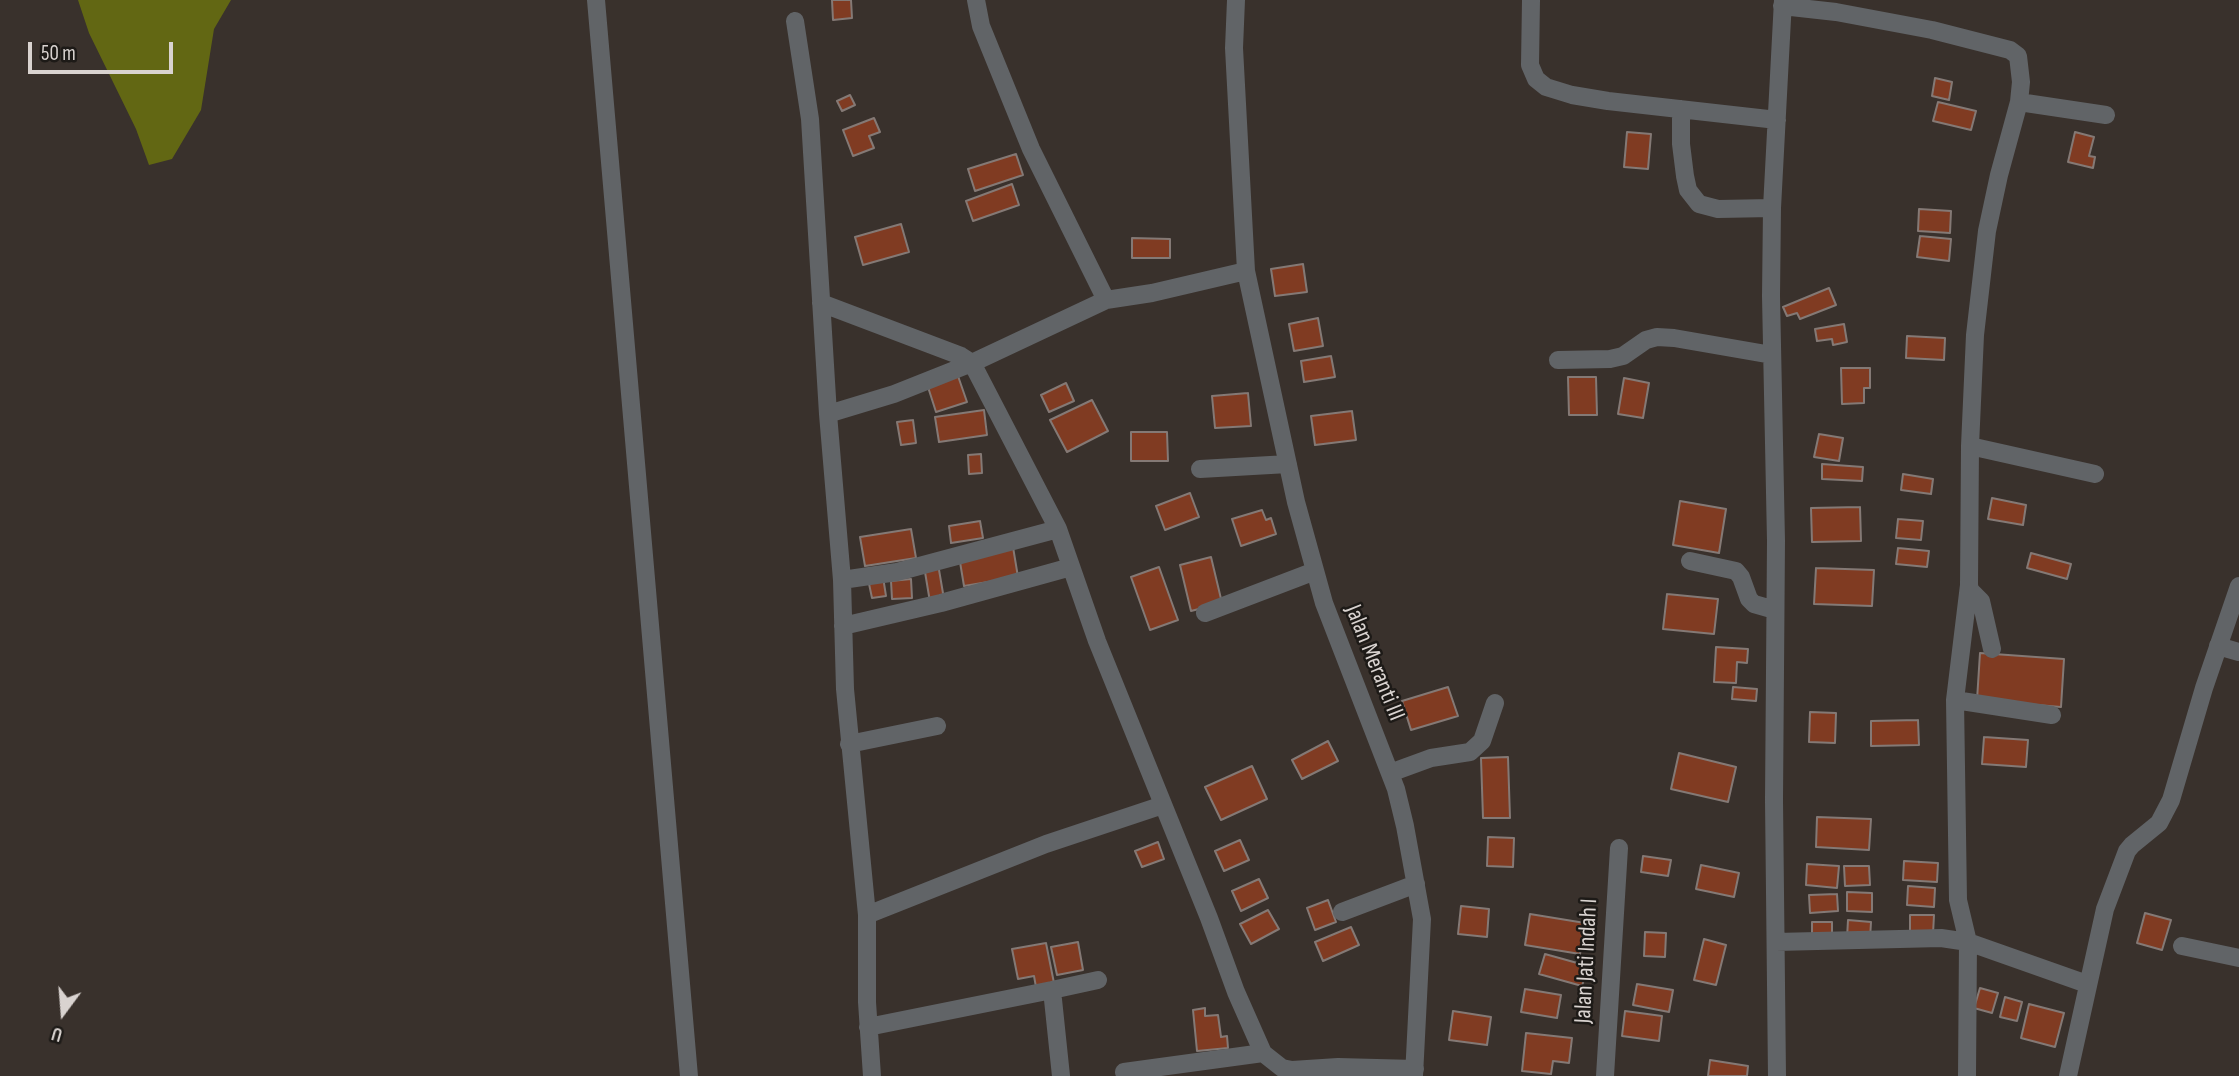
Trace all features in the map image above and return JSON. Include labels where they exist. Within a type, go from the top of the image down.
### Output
[{"type":"street","points":[[596,0],[689,1076]]},
{"type":"street","points":[[976,0],[981,26],[1031,149],[1106,300]]},
{"type":"street","name":"Jalan Meranti III","points":[[1236,0],[1234,48],[1247,271],[1296,502],[1315,571],[1324,603],[1396,789],[1416,884],[1422,919],[1415,1073]]},
{"type":"street","points":[[1531,0],[1530,65],[1536,79],[1546,87],[1608,101],[1777,120]]},
{"type":"street","points":[[1777,1076],[1772,208],[1783,3],[1932,30],[2018,55],[2021,82],[2019,102],[1987,231],[1975,335],[1970,446],[1969,585],[1955,700],[1958,900],[1968,942],[1967,1076]]},
{"type":"street","points":[[795,21],[810,119],[828,414],[842,580],[849,744],[867,915],[868,1027],[872,1076]]},
{"type":"street","points":[[2019,102],[2106,115]]},
{"type":"street","points":[[1681,110],[1685,176],[1688,190],[1699,204],[1718,209],[1772,208]]},
{"type":"street","points":[[828,414],[894,394],[972,363],[1106,300],[1152,293],[1247,271]]},
{"type":"street","points":[[821,303],[961,356],[972,363],[1058,529],[1097,641],[1236,992],[1263,1053],[1282,1068],[1292,1070],[1338,1067],[1415,1073]]},
{"type":"street","points":[[1558,360],[1610,359],[1623,356],[1646,340],[1657,337],[1772,355]]},
{"type":"street","points":[[1970,446],[2095,474]]},
{"type":"street","points":[[1200,469],[1288,464]]},
{"type":"street","points":[[842,580],[897,572],[1058,529]]},
{"type":"street","points":[[1690,561],[1735,571],[1741,577],[1754,604],[1775,610]]},
{"type":"street","points":[[843,626],[1071,567]]},
{"type":"street","points":[[1205,613],[1315,571]]},
{"type":"street","points":[[1969,585],[1970,590],[1981,601],[1992,649]]},
{"type":"street","points":[[2068,1076],[2105,909],[2127,852],[2159,823],[2171,800],[2239,586]]},
{"type":"street","points":[[2218,646],[2239,652]]},
{"type":"street","points":[[1955,700],[2052,715]]},
{"type":"street","points":[[1390,773],[1431,758],[1470,752],[1482,741],[1495,703]]},
{"type":"street","points":[[849,744],[937,726]]},
{"type":"street","points":[[867,915],[1046,844],[1163,805]]},
{"type":"street","name":"Jalan Jati Indah I","points":[[1605,1076],[1619,848]]},
{"type":"street","points":[[1342,912],[1416,884]]},
{"type":"street","points":[[1776,942],[1922,937],[1968,942],[2087,984]]},
{"type":"street","points":[[2182,946],[2239,958]]},
{"type":"street","points":[[868,1027],[1098,979]]},
{"type":"street","points":[[1052,990],[1061,1076]]},
{"type":"street","points":[[1124,1072],[1263,1053]]},
{"type":"shaded area","points":[[78,0],[231,0],[214,29],[201,110],[172,159],[149,165],[136,129],[89,33]]},
{"type":"building","points":[[832,0],[851,0],[852,18],[833,20]]},
{"type":"building","points":[[1935,78],[1952,82],[1949,100],[1932,96]]},
{"type":"building","points":[[850,95],[855,105],[842,111],[837,101]]},
{"type":"building","points":[[1938,102],[1976,111],[1971,130],[1933,121]]},
{"type":"building","points":[[874,118],[880,132],[869,136],[874,148],[853,156],[843,130]]},
{"type":"building","points":[[1627,132],[1651,134],[1648,169],[1624,167]]},
{"type":"building","points":[[2075,132],[2094,137],[2089,156],[2095,157],[2093,168],[2068,162]]},
{"type":"building","points":[[1016,154],[1023,175],[975,191],[968,169]]},
{"type":"building","points":[[1012,184],[1019,205],[973,221],[966,201]]},
{"type":"building","points":[[1919,209],[1951,211],[1950,233],[1918,231]]},
{"type":"building","points":[[901,224],[909,252],[863,265],[855,237]]},
{"type":"building","points":[[1920,236],[1951,239],[1949,261],[1917,257]]},
{"type":"building","points":[[1132,238],[1170,239],[1170,258],[1132,258]]},
{"type":"building","points":[[1303,264],[1307,292],[1275,296],[1271,269]]},
{"type":"building","points":[[1829,288],[1836,305],[1800,319],[1797,313],[1787,316],[1783,307]]},
{"type":"building","points":[[1318,318],[1323,346],[1294,351],[1289,324]]},
{"type":"building","points":[[1844,324],[1847,342],[1833,345],[1832,339],[1817,341],[1815,329]]},
{"type":"building","points":[[1907,336],[1945,338],[1944,360],[1906,358]]},
{"type":"building","points":[[1331,356],[1335,377],[1304,382],[1301,361]]},
{"type":"building","points":[[1841,368],[1870,368],[1870,388],[1864,388],[1864,403],[1842,404]]},
{"type":"building","points":[[958,376],[967,402],[936,412],[928,387]]},
{"type":"building","points":[[1568,377],[1596,377],[1597,415],[1569,415]]},
{"type":"building","points":[[1624,378],[1649,383],[1643,418],[1618,414]]},
{"type":"building","points":[[1066,383],[1074,401],[1049,412],[1041,395]]},
{"type":"building","points":[[1248,393],[1251,426],[1215,428],[1212,396]]},
{"type":"building","points":[[1092,400],[1108,431],[1067,452],[1050,420]]},
{"type":"building","points":[[984,410],[987,435],[939,442],[935,417]]},
{"type":"building","points":[[1352,411],[1356,440],[1315,445],[1311,416]]},
{"type":"building","points":[[913,420],[916,443],[901,445],[897,422]]},
{"type":"building","points":[[1131,432],[1167,432],[1168,461],[1131,461]]},
{"type":"building","points":[[1819,434],[1843,438],[1839,461],[1814,457]]},
{"type":"building","points":[[981,454],[982,473],[969,474],[968,455]]},
{"type":"building","points":[[1822,464],[1863,467],[1862,481],[1822,479]]},
{"type":"building","points":[[1903,474],[1933,479],[1931,494],[1901,490]]},
{"type":"building","points":[[1190,493],[1199,517],[1165,530],[1156,506]]},
{"type":"building","points":[[1992,498],[2026,505],[2023,525],[1988,519]]},
{"type":"building","points":[[1680,501],[1726,509],[1719,553],[1673,545]]},
{"type":"building","points":[[1860,507],[1861,541],[1812,542],[1811,508]]},
{"type":"building","points":[[1262,510],[1266,520],[1271,518],[1276,534],[1241,546],[1232,519]]},
{"type":"building","points":[[1898,519],[1923,521],[1921,540],[1896,538]]},
{"type":"building","points":[[980,521],[983,538],[951,543],[949,526]]},
{"type":"building","points":[[911,529],[916,558],[865,566],[860,537]]},
{"type":"building","points":[[1013,547],[1018,577],[964,586],[959,556]]},
{"type":"building","points":[[1898,548],[1929,551],[1927,567],[1896,564]]},
{"type":"building","points":[[2031,553],[2071,564],[2067,579],[2027,568]]},
{"type":"building","points":[[1211,557],[1222,603],[1191,611],[1180,565]]},
{"type":"building","points":[[938,564],[944,599],[930,602],[924,566]]},
{"type":"building","points":[[1159,567],[1178,620],[1150,630],[1131,577]]},
{"type":"building","points":[[1816,568],[1874,570],[1872,606],[1814,604]]},
{"type":"building","points":[[883,577],[886,596],[872,598],[868,579]]},
{"type":"building","points":[[911,579],[912,598],[892,599],[891,581]]},
{"type":"building","points":[[1667,594],[1718,599],[1714,634],[1663,629]]},
{"type":"building","points":[[1716,647],[1748,649],[1747,663],[1737,662],[1736,683],[1714,682]]},
{"type":"building","points":[[1980,653],[2064,659],[2061,707],[1977,700]]},
{"type":"building","points":[[1448,687],[1458,716],[1411,730],[1402,701]]},
{"type":"building","points":[[1733,687],[1757,689],[1756,701],[1732,699]]},
{"type":"building","points":[[1810,712],[1836,713],[1835,743],[1809,742]]},
{"type":"building","points":[[1918,720],[1919,745],[1871,746],[1871,721]]},
{"type":"building","points":[[1984,737],[2028,740],[2026,767],[1982,764]]},
{"type":"building","points":[[1328,741],[1338,761],[1302,779],[1292,760]]},
{"type":"building","points":[[1679,753],[1736,767],[1728,802],[1671,789]]},
{"type":"building","points":[[1508,757],[1510,818],[1483,818],[1481,758]]},
{"type":"building","points":[[1252,766],[1267,799],[1221,820],[1205,787]]},
{"type":"building","points":[[1817,817],[1871,819],[1869,850],[1816,847]]},
{"type":"building","points":[[1488,837],[1514,838],[1513,867],[1487,866]]},
{"type":"building","points":[[1240,840],[1249,860],[1224,871],[1215,851]]},
{"type":"building","points":[[1158,842],[1164,859],[1142,867],[1135,851]]},
{"type":"building","points":[[1643,856],[1671,860],[1668,876],[1641,872]]},
{"type":"building","points":[[1904,861],[1938,863],[1937,882],[1903,880]]},
{"type":"building","points":[[1807,864],[1839,866],[1837,888],[1806,885]]},
{"type":"building","points":[[1701,865],[1739,873],[1734,897],[1696,889]]},
{"type":"building","points":[[1844,866],[1869,866],[1870,885],[1845,886]]},
{"type":"building","points":[[1259,879],[1268,898],[1241,911],[1232,891]]},
{"type":"building","points":[[1908,886],[1935,888],[1934,907],[1907,905]]},
{"type":"building","points":[[1847,892],[1872,893],[1872,912],[1847,911]]},
{"type":"building","points":[[1837,894],[1838,911],[1810,913],[1809,895]]},
{"type":"building","points":[[1328,900],[1336,922],[1315,930],[1307,908]]},
{"type":"building","points":[[1461,906],[1489,909],[1487,937],[1458,934]]},
{"type":"building","points":[[1268,910],[1279,929],[1251,944],[1240,924]]},
{"type":"building","points":[[2145,913],[2171,920],[2162,950],[2137,943]]},
{"type":"building","points":[[1530,914],[1585,923],[1580,954],[1525,945]]},
{"type":"building","points":[[1910,915],[1934,915],[1933,934],[1910,933]]},
{"type":"building","points":[[1848,920],[1871,922],[1870,939],[1847,938]]},
{"type":"building","points":[[1812,922],[1832,922],[1832,937],[1812,937]]},
{"type":"building","points":[[1351,927],[1359,945],[1323,961],[1315,942]]},
{"type":"building","points":[[1645,932],[1666,933],[1665,957],[1644,956]]},
{"type":"building","points":[[1704,939],[1726,945],[1716,985],[1694,980]]},
{"type":"building","points":[[1078,942],[1083,970],[1057,975],[1051,947]]},
{"type":"building","points":[[1046,943],[1054,983],[1036,987],[1034,976],[1018,979],[1012,949]]},
{"type":"building","points":[[1545,954],[1588,966],[1582,986],[1539,974]]},
{"type":"building","points":[[1637,984],[1673,990],[1669,1012],[1633,1005]]},
{"type":"building","points":[[1980,988],[1998,993],[1992,1013],[1974,1008]]},
{"type":"building","points":[[1525,989],[1561,995],[1557,1018],[1521,1012]]},
{"type":"building","points":[[2005,997],[2022,1002],[2017,1021],[2000,1017]]},
{"type":"building","points":[[2029,1004],[2064,1013],[2055,1047],[2021,1038]]},
{"type":"building","points":[[1205,1008],[1205,1016],[1218,1015],[1221,1037],[1227,1036],[1228,1048],[1197,1051],[1193,1010]]},
{"type":"building","points":[[1453,1011],[1491,1017],[1487,1045],[1449,1040]]},
{"type":"building","points":[[1625,1011],[1662,1016],[1659,1041],[1622,1036]]},
{"type":"building","points":[[1526,1033],[1572,1038],[1569,1063],[1553,1061],[1551,1074],[1522,1071]]},
{"type":"building","points":[[1710,1060],[1748,1066],[1747,1076],[1708,1076]]}]
